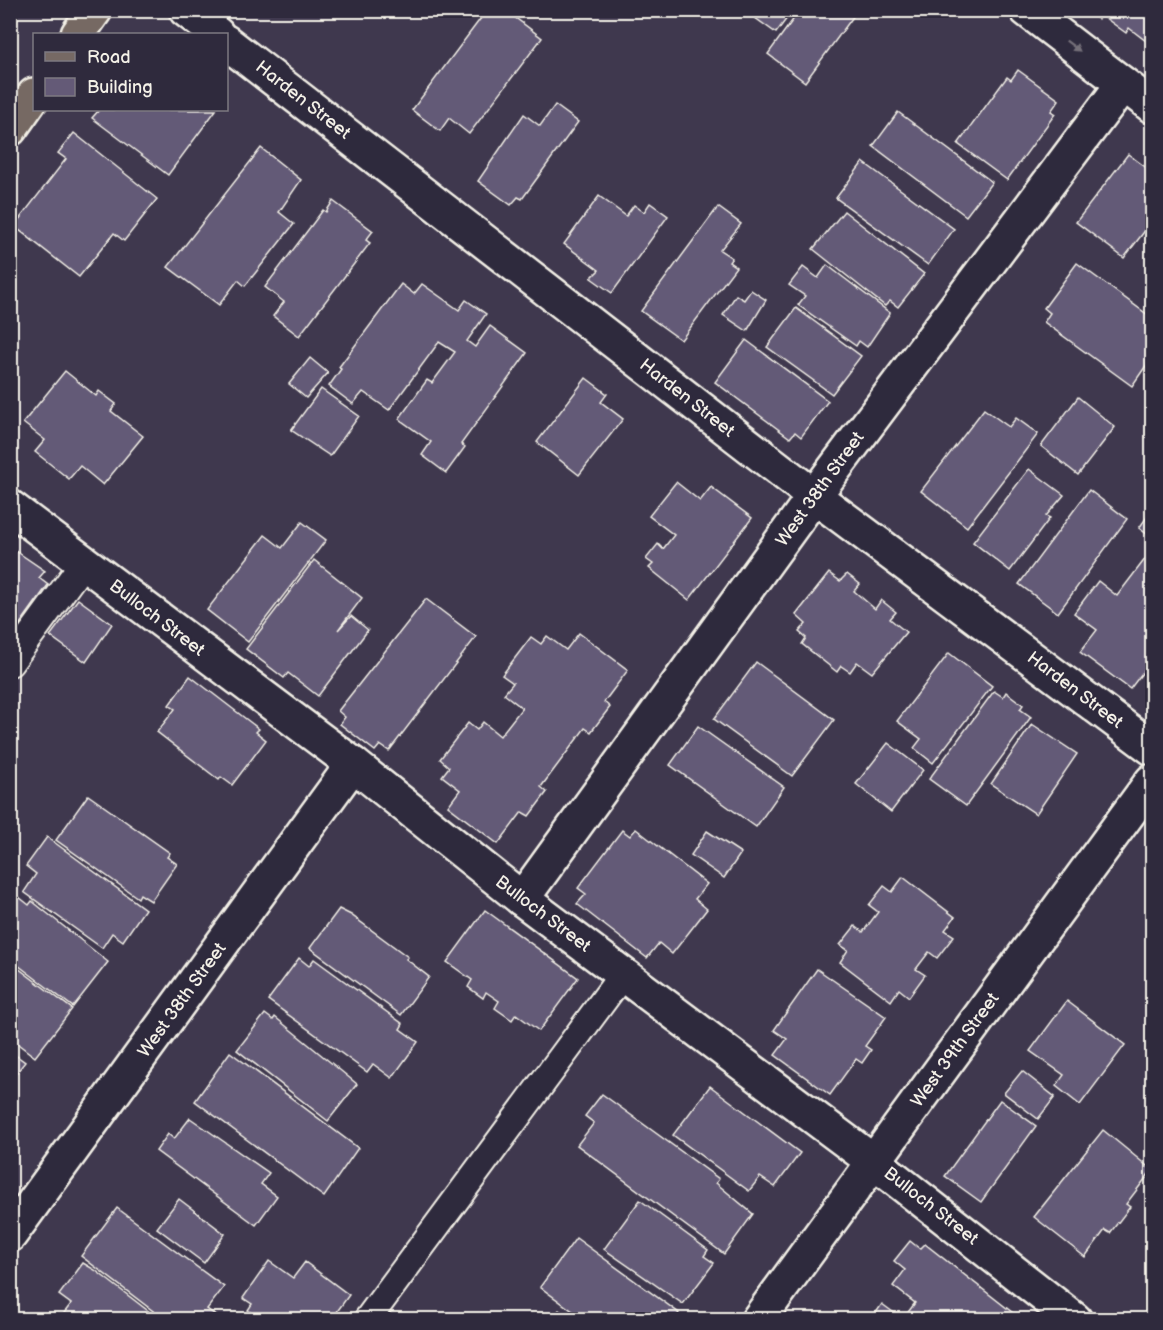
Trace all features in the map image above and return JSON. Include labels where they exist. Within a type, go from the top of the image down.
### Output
[{"type":"main road","points":[[79,33],[95,10]]},
{"type":"main road","points":[[10,129],[33,96]]},
{"type":"street","points":[[186,10],[216,33]]},
{"type":"street","points":[[1027,10],[1152,106]]},
{"type":"street","name":"Harden Street","points":[[228,44],[814,496],[1152,748]]},
{"type":"street","name":"West 38th Street","points":[[522,899],[814,496],[1123,84]]},
{"type":"street","name":"Bulloch Street","points":[[10,507],[353,764],[522,899],[874,1162],[1076,1320]]},
{"type":"street","name":"West 38th Street","points":[[10,1235],[353,764]]},
{"type":"street","name":"West 39th Street","points":[[758,1320],[1152,781]]},
{"type":"lane","points":[[10,663],[84,562]]},
{"type":"lane","points":[[368,1320],[623,974]]},
{"type":"building","points":[[487,10],[505,10],[542,38],[469,134],[449,118],[440,131],[412,110]]},
{"type":"building","points":[[744,10],[793,10],[776,33]]},
{"type":"building","points":[[800,10],[858,10],[805,82],[768,54]]},
{"type":"building","points":[[1085,10],[1152,10],[1152,40],[1150,44],[1129,28],[1126,33],[1101,15],[1098,19]]},
{"type":"building","points":[[1018,70],[1059,100],[1051,111],[1055,114],[1007,180],[958,144],[1007,77],[1011,80]]},
{"type":"building","points":[[555,105],[578,122],[522,199],[518,197],[511,205],[478,181],[524,114],[540,126]]},
{"type":"building","points":[[98,111],[215,111],[168,175],[92,118]]},
{"type":"building","points":[[898,112],[992,182],[966,216],[873,146]]},
{"type":"building","points":[[74,133],[157,199],[124,241],[114,233],[79,277],[14,226],[66,159],[58,153]]},
{"type":"building","points":[[261,148],[301,180],[279,212],[294,224],[245,286],[238,280],[219,305],[168,267]]},
{"type":"building","points":[[1128,154],[1152,172],[1152,233],[1147,228],[1124,258],[1076,222]]},
{"type":"building","points":[[863,162],[954,229],[928,265],[836,198]]},
{"type":"building","points":[[599,196],[626,216],[634,205],[644,212],[650,203],[668,216],[612,293],[591,278],[599,270],[564,244]]},
{"type":"building","points":[[333,201],[373,231],[366,240],[370,243],[299,336],[273,316],[284,302],[265,287],[323,210],[326,212]]},
{"type":"building","points":[[718,207],[741,224],[720,250],[732,258],[729,262],[736,267],[681,340],[641,311]]},
{"type":"building","points":[[844,211],[924,274],[898,307],[890,301],[885,306],[813,249]]},
{"type":"building","points":[[1077,263],[1152,318],[1152,348],[1149,353],[1152,357],[1132,386],[1044,322],[1050,313],[1044,308]]},
{"type":"building","points":[[827,265],[890,313],[867,347],[859,341],[856,346],[798,305],[805,296],[789,285],[803,267],[818,278]]},
{"type":"building","points":[[401,284],[414,294],[422,284],[459,310],[466,300],[486,314],[467,341],[475,347],[490,326],[527,353],[461,444],[465,447],[446,473],[422,455],[431,442],[399,419],[427,380],[432,383],[455,352],[439,342],[389,410],[363,392],[353,404],[329,386],[341,369],[339,367]]},
{"type":"building","points":[[751,290],[766,300],[747,331],[723,315],[736,295],[744,300]]},
{"type":"building","points":[[796,308],[861,356],[832,394],[767,347]]},
{"type":"building","points":[[746,340],[828,401],[801,437],[795,432],[790,438],[715,382]]},
{"type":"building","points":[[310,358],[328,373],[306,398],[289,384]]},
{"type":"building","points":[[65,371],[96,396],[99,391],[116,404],[111,411],[143,436],[103,485],[80,466],[69,479],[35,452],[45,440],[23,423]]},
{"type":"building","points":[[586,378],[607,394],[601,402],[623,419],[579,475],[537,442]]},
{"type":"building","points":[[321,389],[359,416],[330,456],[291,430]]},
{"type":"building","points":[[1078,397],[1115,427],[1078,475],[1041,446]]},
{"type":"building","points":[[984,409],[1009,427],[1016,418],[1038,434],[967,527],[921,491]]},
{"type":"building","points":[[1029,469],[1064,495],[1046,516],[1050,518],[1010,571],[973,542]]},
{"type":"building","points":[[676,482],[700,501],[711,487],[752,518],[689,600],[649,568],[653,564],[646,559],[658,544],[663,549],[674,535],[649,516]]},
{"type":"building","points":[[1089,490],[1127,519],[1058,613],[1019,584]]},
{"type":"building","points":[[1152,510],[1152,538],[1139,528]]},
{"type":"building","points":[[302,522],[326,540],[248,642],[207,610],[265,535],[282,548]]},
{"type":"building","points":[[10,547],[45,571],[39,578],[48,585],[10,638]]},
{"type":"building","points":[[1152,550],[1152,660],[1130,689],[1080,652],[1097,630],[1074,613],[1098,581],[1117,596]]},
{"type":"building","points":[[314,560],[362,598],[338,630],[351,616],[368,630],[318,696],[288,673],[284,678],[246,649]]},
{"type":"building","points":[[829,573],[840,581],[847,574],[860,584],[854,591],[875,609],[881,600],[896,612],[890,619],[906,632],[872,673],[857,662],[850,672],[841,666],[837,672],[802,644],[806,638],[799,632],[806,624],[796,615]]},
{"type":"building","points":[[78,599],[112,624],[86,662],[50,636]]},
{"type":"building","points":[[426,599],[476,637],[389,751],[380,745],[375,751],[340,724],[345,717],[338,711]]},
{"type":"building","points":[[579,633],[628,670],[604,702],[610,707],[591,732],[585,728],[541,787],[547,792],[529,816],[522,812],[498,844],[448,806],[460,790],[442,776],[449,767],[440,759],[468,723],[477,730],[483,722],[500,736],[522,708],[504,694],[513,683],[502,675],[531,637],[541,644],[547,636],[566,650]]},
{"type":"building","points":[[949,653],[992,686],[933,763],[914,748],[921,739],[897,721]]},
{"type":"building","points":[[756,662],[834,720],[792,776],[714,719]]},
{"type":"building","points":[[190,676],[259,729],[256,732],[266,740],[232,785],[221,777],[219,780],[157,732],[175,709],[169,705]]},
{"type":"building","points":[[994,691],[1003,697],[1006,692],[1023,705],[1020,709],[1031,717],[966,806],[929,779]]},
{"type":"building","points":[[1032,724],[1077,754],[1036,814],[991,784]]},
{"type":"building","points":[[698,726],[784,787],[756,827],[670,765]]},
{"type":"building","points":[[888,743],[923,770],[891,812],[856,784]]},
{"type":"building","points":[[88,795],[170,853],[167,857],[177,864],[151,901],[140,894],[138,898],[56,840]]},
{"type":"building","points":[[636,829],[707,884],[695,899],[707,909],[672,954],[659,943],[647,958],[577,904],[586,894],[578,888],[622,830],[630,836]]},
{"type":"building","points":[[707,831],[741,853],[724,878],[691,855]]},
{"type":"building","points":[[47,837],[145,909],[123,941],[112,933],[102,948],[24,892],[36,874],[26,866]]},
{"type":"building","points":[[903,877],[955,917],[945,930],[954,936],[937,958],[929,952],[916,969],[925,975],[909,997],[899,989],[891,1001],[840,962],[848,950],[840,945],[855,926],[863,932],[878,912],[869,905],[884,886],[892,892]]},
{"type":"building","points":[[19,897],[29,905],[32,901],[108,962],[73,1007],[10,959],[10,908]]},
{"type":"building","points":[[339,909],[351,915],[408,957],[406,959],[429,977],[401,1015],[310,948]]},
{"type":"building","points":[[485,910],[578,978],[539,1031],[516,1014],[512,1020],[495,1008],[499,1001],[486,992],[483,998],[468,987],[472,980],[447,962]]},
{"type":"building","points":[[299,958],[309,966],[314,959],[403,1024],[400,1029],[418,1042],[392,1078],[373,1064],[367,1072],[268,1000]]},
{"type":"building","points":[[10,962],[72,1009],[35,1057],[10,1038]]},
{"type":"building","points":[[817,969],[886,1017],[865,1046],[871,1050],[862,1063],[856,1059],[830,1095],[775,1055],[787,1039],[774,1030]]},
{"type":"building","points":[[1067,1001],[1125,1045],[1080,1105],[1056,1086],[1064,1075],[1030,1051]]},
{"type":"building","points":[[265,1014],[273,1020],[275,1017],[357,1084],[328,1121],[237,1050]]},
{"type":"building","points":[[10,1051],[25,1062],[10,1081]]},
{"type":"building","points":[[230,1052],[358,1148],[324,1197],[195,1101]]},
{"type":"building","points":[[1022,1071],[1055,1097],[1038,1119],[1004,1093]]},
{"type":"building","points":[[710,1086],[800,1153],[775,1187],[760,1177],[749,1191],[673,1135]]},
{"type":"building","points":[[602,1094],[719,1179],[716,1183],[753,1214],[724,1254],[577,1145],[594,1123],[585,1116]]},
{"type":"building","points":[[1000,1100],[1036,1126],[981,1202],[945,1176]]},
{"type":"building","points":[[190,1118],[269,1173],[261,1184],[277,1196],[256,1225],[156,1151],[168,1134],[174,1139]]},
{"type":"building","points":[[1103,1130],[1152,1170],[1126,1204],[1130,1207],[1110,1233],[1105,1230],[1085,1257],[1034,1217]]},
{"type":"building","points":[[179,1199],[225,1234],[204,1263],[157,1228]]},
{"type":"building","points":[[640,1200],[708,1250],[704,1256],[714,1263],[683,1304],[604,1249]]},
{"type":"building","points":[[117,1208],[224,1287],[207,1309],[218,1317],[216,1320],[165,1320],[81,1256]]},
{"type":"building","points":[[576,1238],[679,1313],[674,1320],[585,1320],[540,1287]]},
{"type":"building","points":[[910,1241],[920,1249],[925,1244],[1022,1320],[911,1320],[906,1315],[915,1303],[893,1286],[905,1270],[894,1261]]},
{"type":"building","points":[[269,1261],[293,1278],[305,1262],[349,1295],[331,1320],[253,1320],[255,1316],[248,1310],[252,1304],[243,1298]]},
{"type":"building","points":[[83,1263],[160,1320],[64,1320],[61,1317],[71,1304],[59,1295]]},
{"type":"building","points":[[882,1304],[897,1315],[903,1320],[871,1320]]},
{"type":"building","points":[[559,1310],[573,1320],[552,1320]]}]
